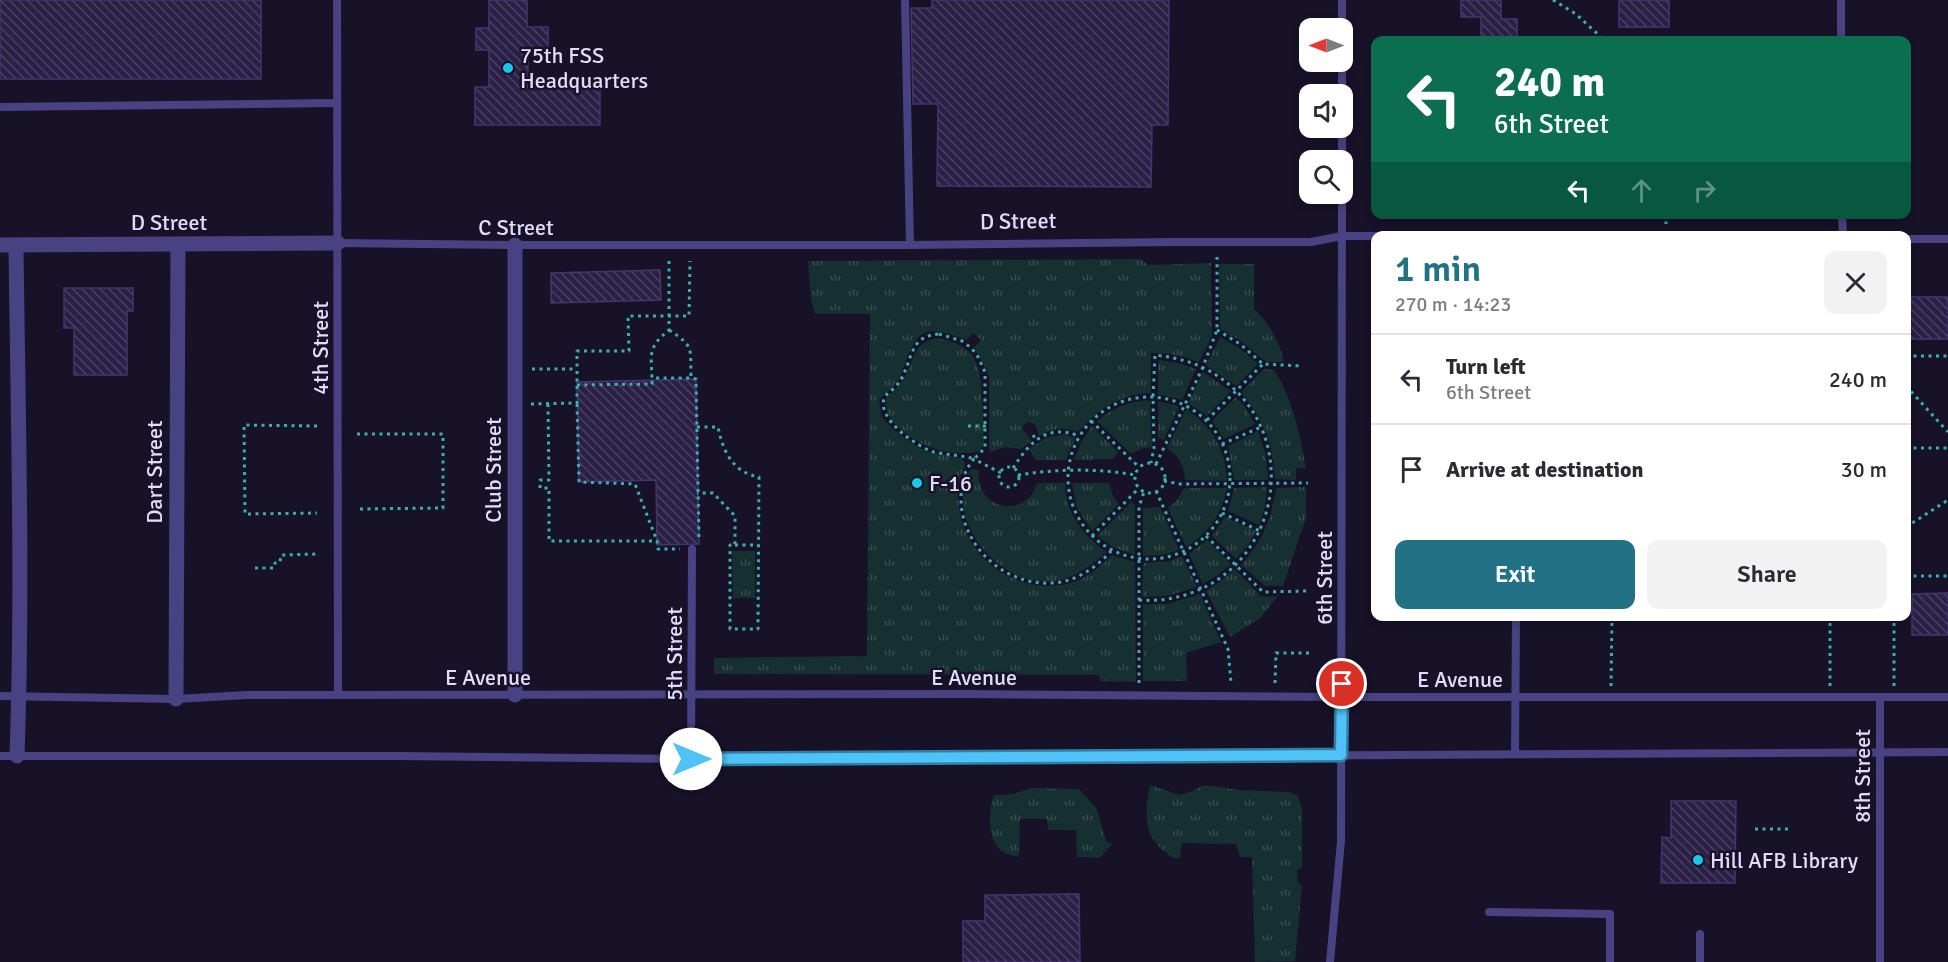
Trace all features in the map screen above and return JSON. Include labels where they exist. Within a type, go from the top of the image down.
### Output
[{"type":"street","name":"D Street","points":[[0,244],[338,243]]},
{"type":"street","points":[[16,245],[19,414],[17,756]]},
{"type":"street","name":"Dart Street","points":[[176,699],[178,245]]},
{"type":"street","name":"Club Street","points":[[515,245],[515,695]]},
{"type":"lane","name":"4th Street","points":[[336,0],[338,695]]},
{"type":"lane","points":[[905,0],[910,245]]},
{"type":"lane","points":[[1342,0],[1342,18]]},
{"type":"lane","points":[[1841,0],[1841,36]]},
{"type":"lane","points":[[0,107],[337,103]]},
{"type":"lane","name":"6th Street","points":[[1330,962],[1341,841],[1342,204]]},
{"type":"lane","name":"D Street","points":[[693,244],[1311,242],[1342,236],[1371,236]]},
{"type":"lane","points":[[1911,239],[1948,239]]},
{"type":"lane","name":"C Street","points":[[338,243],[693,244]]},
{"type":"lane","name":"5th Street","points":[[691,759],[692,549]]},
{"type":"lane","points":[[1515,754],[1516,621]]},
{"type":"lane","name":"E Avenue","points":[[0,696],[176,699],[247,695],[979,694],[1342,697],[1948,697]]},
{"type":"lane","name":"8th Street","points":[[1880,697],[1880,962]]},
{"type":"lane","points":[[0,756],[691,759],[1948,752]]},
{"type":"lane","points":[[1490,912],[1610,914],[1610,962]]},
{"type":"lane","points":[[1700,934],[1700,962]]},
{"type":"path","points":[[1553,0],[1576,14],[1600,36]]},
{"type":"path","points":[[1666,219],[1666,224]]},
{"type":"path","points":[[1154,464],[1203,367],[1217,330],[1217,257]]},
{"type":"path","points":[[669,261],[669,330]]},
{"type":"path","points":[[652,378],[696,379],[698,549],[658,549],[635,484],[579,482],[577,351],[629,351],[628,316],[689,316],[690,261]]},
{"type":"path","points":[[669,330],[686,341],[690,348],[690,378]]},
{"type":"path","points":[[577,385],[652,384],[653,346],[657,339],[669,330]]},
{"type":"path","points":[[1217,330],[1240,344],[1263,364],[1301,366]]},
{"type":"path","points":[[1000,472],[974,459],[962,455],[935,452],[924,448],[906,436],[889,420],[883,401],[886,395],[898,385],[913,350],[927,335],[951,336],[962,341],[977,355],[985,372],[985,448],[974,459],[964,474],[961,487],[963,519],[976,547],[991,562],[1006,572],[1036,583],[1053,583],[1086,573],[1111,551]]},
{"type":"path","points":[[1139,600],[1165,599],[1201,590],[1236,565],[1260,531],[1272,484],[1269,451],[1261,427],[1249,406],[1221,378],[1203,367],[1173,357],[1155,355],[1154,464]]},
{"type":"path","points":[[1911,356],[1948,356]]},
{"type":"path","points":[[1206,421],[1263,364]]},
{"type":"path","points":[[527,369],[577,369]]},
{"type":"path","points":[[1911,391],[1948,432]]},
{"type":"path","points":[[1153,397],[1183,405],[1206,421],[1222,444],[1229,464],[1230,484],[1222,513],[1206,536],[1183,552],[1158,559],[1138,559],[1111,551],[1081,524],[1073,508],[1068,487],[1068,471],[1072,451],[1079,436],[1092,421],[1109,407],[1122,401],[1153,397]]},
{"type":"path","points":[[524,404],[577,403]]},
{"type":"path","points":[[548,404],[549,480],[540,480],[540,488],[549,488],[549,541],[657,541]]},
{"type":"path","points":[[1092,421],[1139,467]]},
{"type":"path","points":[[317,426],[244,425],[245,514],[317,513]]},
{"type":"path","points":[[968,426],[986,426]]},
{"type":"path","points":[[697,427],[718,427],[721,441],[730,460],[737,468],[759,477],[758,629],[730,629],[730,545],[758,545]]},
{"type":"path","points":[[1222,444],[1261,427]]},
{"type":"path","points":[[1013,468],[1024,451],[1036,440],[1050,433],[1069,432],[1079,436]]},
{"type":"path","points":[[357,434],[443,434],[443,508],[357,509]]},
{"type":"path","points":[[1033,435],[1036,440]]},
{"type":"path","points":[[1911,448],[1948,448]]},
{"type":"path","points":[[1154,464],[1162,470],[1164,481],[1156,491],[1144,492],[1135,482],[1135,475],[1139,467],[1154,464]]},
{"type":"path","points":[[1006,468],[1013,468],[1018,475],[1016,483],[1008,487],[1001,483],[1000,472],[1006,468]]},
{"type":"path","points":[[1018,475],[1037,472],[1110,471],[1135,475]]},
{"type":"path","points":[[1164,481],[1180,484],[1308,483]]},
{"type":"path","points":[[1092,536],[1139,488]]},
{"type":"path","points":[[1156,491],[1228,649],[1231,683]]},
{"type":"path","points":[[1139,683],[1139,507],[1144,492]]},
{"type":"path","points":[[697,494],[713,494],[735,516],[735,545]]},
{"type":"path","points":[[1911,524],[1948,500]]},
{"type":"path","points":[[1222,513],[1260,531]]},
{"type":"path","points":[[1206,536],[1263,592],[1308,591]]},
{"type":"path","points":[[255,568],[274,568],[275,563],[280,562],[280,555],[317,554]]},
{"type":"path","points":[[1911,576],[1948,576]]},
{"type":"path","points":[[1611,697],[1612,621]]},
{"type":"path","points":[[1830,621],[1830,697]]},
{"type":"path","points":[[1894,621],[1894,697]]},
{"type":"path","points":[[1275,683],[1276,653],[1309,652]]},
{"type":"path","points":[[1755,829],[1790,829]]},
{"type":"green space","points":[[1140,259],[1148,265],[1211,263],[1212,336],[1199,362],[1175,355],[1151,353],[1151,393],[1139,394],[1110,404],[1078,432],[1058,429],[1039,436],[1035,424],[1028,422],[1024,425],[1023,430],[1031,441],[1021,449],[1005,447],[990,452],[989,377],[974,348],[981,340],[973,333],[967,340],[935,331],[921,335],[916,341],[898,381],[879,402],[882,417],[893,429],[913,444],[925,451],[963,460],[965,465],[958,490],[962,522],[972,544],[996,569],[1011,578],[1045,586],[1062,585],[1079,580],[1097,569],[1112,555],[1135,562],[1136,682],[1100,681],[1099,675],[714,674],[714,658],[867,656],[870,314],[815,314],[811,300],[808,261]]},
{"type":"green space","points":[[1219,264],[1254,264],[1254,309],[1273,333],[1284,362],[1266,362],[1241,341],[1220,329]]},
{"type":"green space","points":[[1220,337],[1238,347],[1258,364],[1236,386],[1206,365]]},
{"type":"green space","points":[[936,338],[960,345],[973,357],[977,365],[981,386],[984,442],[977,452],[949,452],[925,445],[896,425],[886,408],[886,398],[903,380],[917,350],[923,343]]},
{"type":"green space","points":[[1158,360],[1196,369],[1182,400],[1158,394]]},
{"type":"green space","points":[[1264,369],[1274,370],[1281,381],[1295,418],[1306,469],[1296,468],[1296,480],[1275,479],[1266,432],[1241,392]]},
{"type":"green space","points":[[1203,372],[1231,391],[1207,416],[1188,403]]},
{"type":"green space","points":[[1236,397],[1255,424],[1224,439],[1212,421]]},
{"type":"green space","points":[[1150,400],[1152,447],[1143,448],[1131,454],[1097,421],[1121,406]]},
{"type":"green space","points":[[1158,401],[1179,406],[1164,440],[1158,438]]},
{"type":"green space","points":[[1186,409],[1203,423],[1216,439],[1224,459],[1227,481],[1185,480],[1180,461],[1167,448]]},
{"type":"green space","points":[[1092,426],[1118,452],[1113,459],[1074,460],[1081,442]]},
{"type":"green space","points":[[1258,431],[1266,455],[1268,480],[1234,480],[1228,446]]},
{"type":"green space","points":[[1065,434],[1075,438],[1066,460],[1036,460],[1029,449],[1047,437]]},
{"type":"green space","points":[[972,469],[979,470],[984,494],[992,501],[1002,505],[1012,506],[1023,502],[1031,495],[1037,483],[1065,483],[1068,504],[1077,522],[1090,539],[1107,552],[1083,570],[1055,581],[1041,582],[1014,574],[990,557],[980,546],[967,521],[963,504],[963,487]]},
{"type":"green space","points":[[1072,483],[1109,483],[1113,496],[1119,504],[1092,531],[1077,508]]},
{"type":"green space","points":[[1267,487],[1265,507],[1259,525],[1228,511],[1234,488]]},
{"type":"green space","points":[[1306,487],[1306,518],[1283,586],[1265,586],[1241,565],[1265,529],[1272,510],[1276,488]]},
{"type":"green space","points":[[1184,488],[1227,488],[1218,515],[1201,536],[1186,547],[1168,508],[1177,500]]},
{"type":"green space","points":[[1131,502],[1135,505],[1135,555],[1114,548],[1097,536]]},
{"type":"green space","points":[[1160,507],[1179,550],[1162,555],[1143,556],[1143,508]]},
{"type":"green space","points":[[1225,517],[1256,531],[1247,547],[1236,559],[1212,536]]},
{"type":"green space","points":[[1207,540],[1231,564],[1203,584],[1189,554]]},
{"type":"green space","points":[[732,551],[755,551],[755,598],[733,598]]},
{"type":"green space","points":[[1182,556],[1197,587],[1167,596],[1142,597],[1143,563],[1169,561]]},
{"type":"green space","points":[[1235,569],[1261,596],[1277,597],[1260,618],[1230,637],[1206,591]]},
{"type":"green space","points":[[1200,594],[1221,642],[1186,653],[1187,681],[1143,681],[1143,604],[1167,604]]},
{"type":"green space","points":[[1150,785],[1180,795],[1204,785],[1239,790],[1289,792],[1298,796],[1302,809],[1302,868],[1297,870],[1298,883],[1302,885],[1295,961],[1255,962],[1252,857],[1240,857],[1236,844],[1182,843],[1180,858],[1173,858],[1161,849],[1149,830],[1147,807]]},
{"type":"green space","points":[[1031,788],[1079,789],[1097,809],[1106,841],[1112,844],[1100,858],[1077,857],[1076,830],[1048,830],[1047,819],[1020,819],[1019,857],[1005,853],[994,842],[990,826],[994,795],[1013,794]]},
{"type":"building","points":[[0,0],[261,0],[261,79],[0,79]]},
{"type":"building","name":"75th FSS Headquarters","points":[[489,0],[527,0],[527,27],[548,27],[548,49],[528,49],[528,86],[600,86],[600,125],[475,125],[475,87],[489,87],[489,50],[476,50],[476,28],[489,28]]},
{"type":"building","points":[[932,0],[1169,0],[1168,125],[1152,125],[1151,187],[937,186],[938,104],[913,104],[911,8],[932,8]]},
{"type":"building","points":[[1461,0],[1501,0],[1501,19],[1517,19],[1517,36],[1481,36],[1481,17],[1461,17]]},
{"type":"building","points":[[1619,0],[1669,0],[1669,27],[1619,27]]},
{"type":"building","points":[[660,270],[661,300],[551,303],[551,273]]},
{"type":"building","points":[[64,288],[133,288],[133,311],[127,311],[127,375],[74,375],[74,328],[64,328]]},
{"type":"building","points":[[1911,297],[1948,297],[1948,339],[1911,339]]},
{"type":"building","points":[[696,379],[699,544],[657,545],[656,480],[579,482],[577,382]]},
{"type":"building","points":[[1948,593],[1948,635],[1912,635],[1912,594]]},
{"type":"building","name":"Hill AFB Library","points":[[1671,801],[1736,801],[1735,883],[1661,883],[1662,837],[1671,838]]},
{"type":"building","points":[[1079,894],[1080,962],[963,962],[963,921],[985,921],[985,895]]},
{"type":"place","name":"75th FSS Headquarters","points":[[508,68]]},
{"type":"place","name":"F-16","points":[[917,483]]},
{"type":"place","name":"Hill AFB Library","points":[[1698,860]]},
{"type":"route","points":[[691,759],[1341,755],[1342,684]]}]
